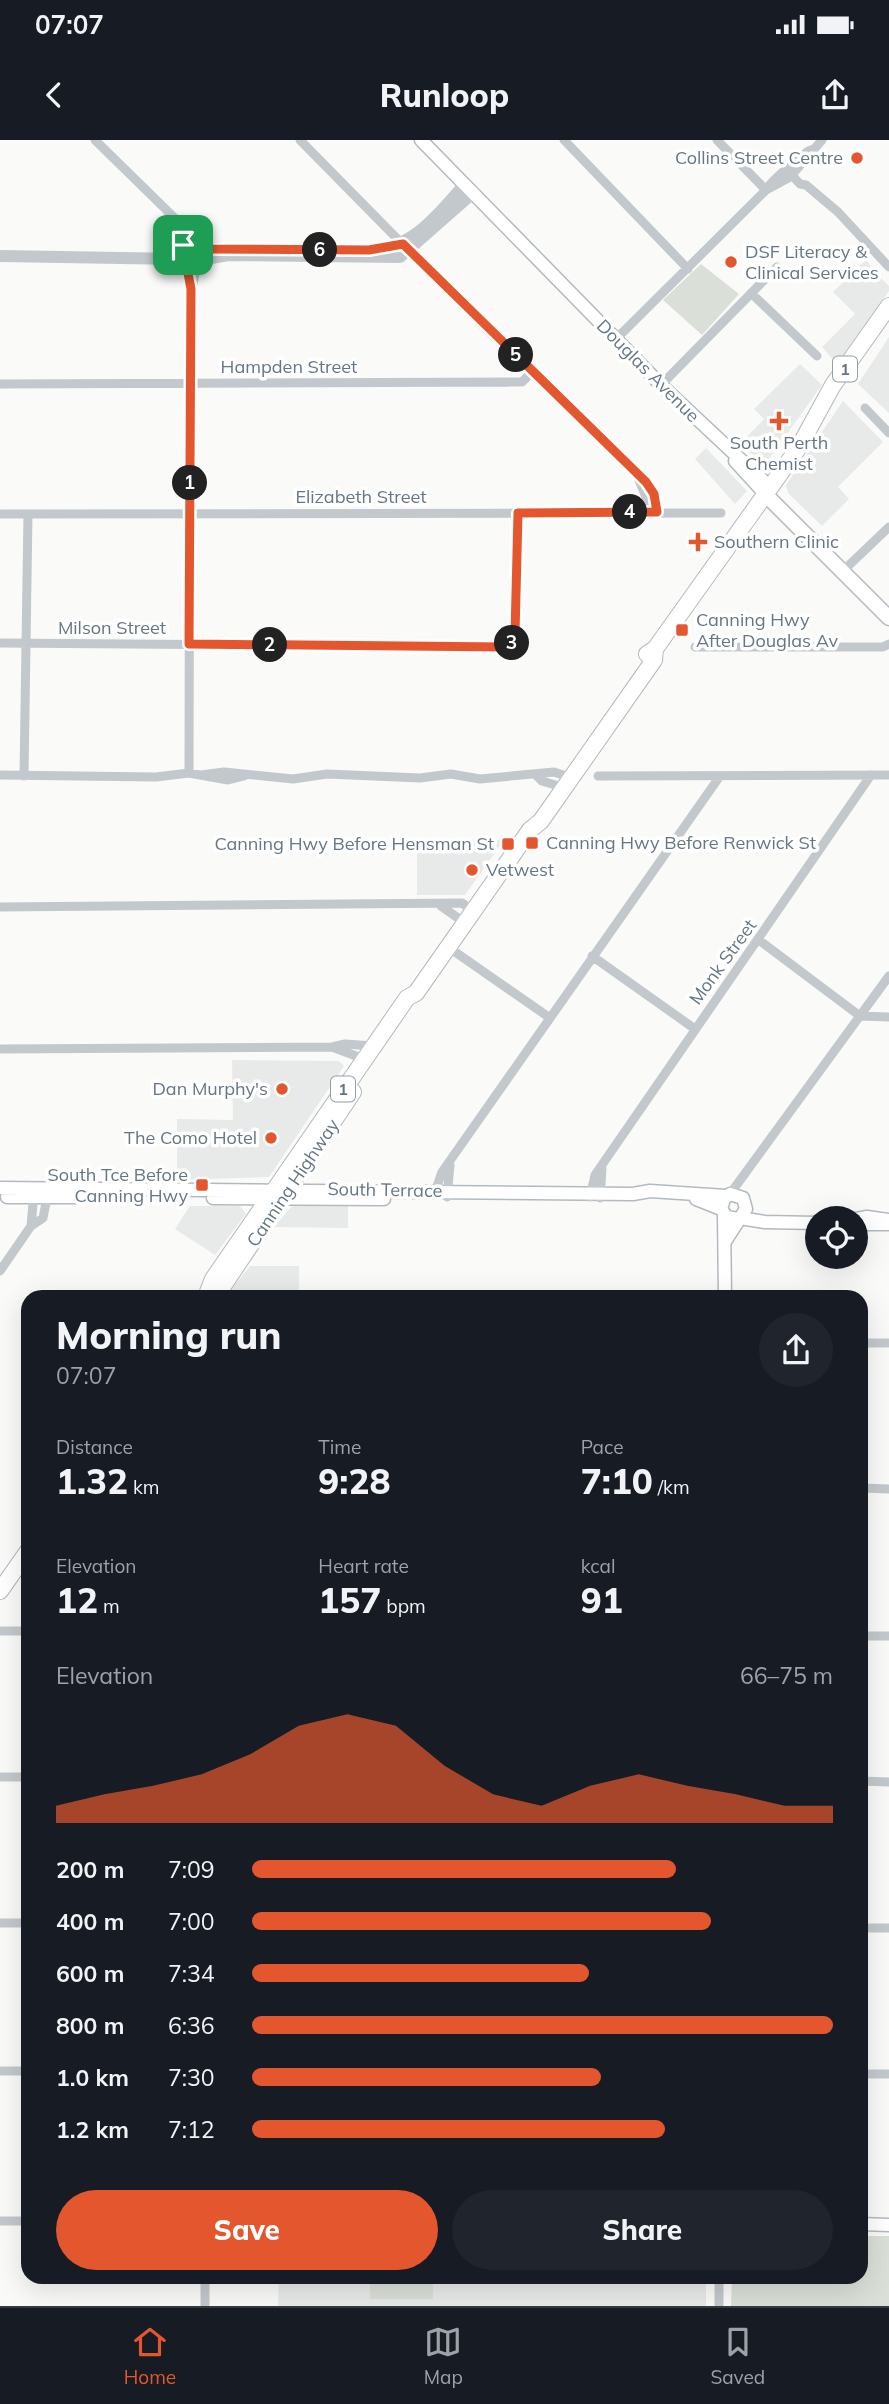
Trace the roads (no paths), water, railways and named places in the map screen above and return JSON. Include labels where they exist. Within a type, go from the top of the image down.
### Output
[{"type":"highway","name":"Canning Highway","points":[[806,436],[833,385],[889,306]]},
{"type":"highway","name":"Canning Highway","points":[[217,1290],[223,1286],[368,1053],[407,998],[416,993],[530,830],[541,821],[564,782],[654,660],[655,649],[889,323]]},
{"type":"highway","name":"Canning Highway","points":[[279,1194],[416,1002],[416,993]]},
{"type":"highway","points":[[0,1591],[21,1561]]},
{"type":"main road","name":"Douglas Avenue","points":[[414,140],[768,492],[825,543],[844,570],[889,618]]},
{"type":"main road","name":"Douglas Avenue","points":[[421,140],[467,190]]},
{"type":"main road","name":"South Terrace","points":[[0,1188],[41,1193]]},
{"type":"main road","name":"South Terrace","points":[[595,1196],[650,1191],[737,1205],[765,1222],[805,1221]]},
{"type":"main road","name":"South Terrace","points":[[0,1196],[41,1193],[441,1194],[698,1199],[723,1212],[737,1205]]},
{"type":"main road","points":[[725,1290],[726,1240],[723,1212],[737,1205]]},
{"type":"main road","points":[[726,1240],[737,1205]]},
{"type":"main road","points":[[868,1222],[889,1222]]},
{"type":"main road","points":[[868,2224],[889,2225]]},
{"type":"street","points":[[95,140],[177,222],[190,253],[189,774]]},
{"type":"street","points":[[300,140],[406,248],[650,486],[657,512]]},
{"type":"street","points":[[564,140],[688,269]]},
{"type":"street","points":[[717,140],[766,190]]},
{"type":"street","points":[[615,340],[769,184],[793,171],[805,152],[821,140]]},
{"type":"street","points":[[793,171],[843,217],[889,267]]},
{"type":"street","points":[[0,249],[190,253],[406,248],[467,190]]},
{"type":"street","points":[[0,256],[171,256],[190,253]]},
{"type":"street","points":[[661,385],[777,267]]},
{"type":"street","points":[[751,293],[817,356]]},
{"type":"street","name":"Hampden Street","points":[[0,384],[522,382],[533,371]]},
{"type":"street","points":[[864,408],[889,433]]},
{"type":"street","points":[[637,476],[646,497],[646,512]]},
{"type":"street","name":"Milson Street","points":[[0,643],[504,647],[512,643],[515,634],[518,513]]},
{"type":"street","name":"Elizabeth Street","points":[[0,514],[722,513]]},
{"type":"street","points":[[24,776],[28,514]]},
{"type":"street","points":[[844,570],[889,527]]},
{"type":"street","points":[[695,647],[883,647],[889,644]]},
{"type":"street","points":[[0,775],[156,777],[214,772],[293,779],[346,774],[428,778],[452,774],[480,779],[536,775],[542,781],[564,782]]},
{"type":"street","name":"Monk Street","points":[[595,1196],[596,1175],[871,775]]},
{"type":"street","points":[[598,776],[889,775]]},
{"type":"street","points":[[441,1194],[442,1172],[720,776]]},
{"type":"street","points":[[0,908],[441,906],[462,903],[469,917]]},
{"type":"street","points":[[441,906],[469,917]]},
{"type":"street","points":[[759,940],[860,1016],[889,1017]]},
{"type":"street","points":[[448,947],[550,1018]]},
{"type":"street","points":[[592,956],[695,1029]]},
{"type":"street","points":[[737,1205],[745,1178],[889,976]]},
{"type":"street","points":[[332,1047],[345,1044],[368,1053]]},
{"type":"street","points":[[0,1049],[332,1047],[368,1053]]},
{"type":"street","points":[[0,1271],[31,1226],[43,1218],[41,1193]]},
{"type":"street","points":[[868,1343],[889,1343]]},
{"type":"street","points":[[868,1488],[889,1489]]},
{"type":"street","points":[[0,1631],[21,1631]]},
{"type":"street","points":[[868,1636],[889,1636]]},
{"type":"street","points":[[0,1777],[21,1777]]},
{"type":"street","points":[[868,1782],[889,1782]]},
{"type":"street","points":[[0,1923],[21,1923]]},
{"type":"street","points":[[868,1928],[889,1928]]},
{"type":"street","points":[[0,2071],[21,2071]]},
{"type":"street","points":[[868,2074],[889,2074]]},
{"type":"street","points":[[0,2221],[21,2221]]},
{"type":"street","points":[[205,2284],[205,2306]]},
{"type":"street","points":[[719,2284],[719,2306]]},
{"type":"place","name":"Collins Street Centre","points":[[857,158]]},
{"type":"place","name":"DSF Literacy & Clinical Services","points":[[731,262]]},
{"type":"place","name":"South Perth Chemist","points":[[779,421]]},
{"type":"place","name":"Southern Clinic","points":[[698,542]]},
{"type":"place","name":"Canning Hwy After Douglas Av","points":[[682,630]]},
{"type":"place","name":"Canning Hwy Before Renwick St","points":[[532,843]]},
{"type":"place","name":"Canning Hwy Before Hensman St","points":[[508,844]]},
{"type":"place","name":"Vetwest","points":[[472,870]]},
{"type":"place","name":"Dan Murphy's","points":[[282,1089]]},
{"type":"place","name":"The Como Hotel","points":[[271,1138]]},
{"type":"place","name":"South Tce Before Canning Hwy","points":[[202,1185]]}]
